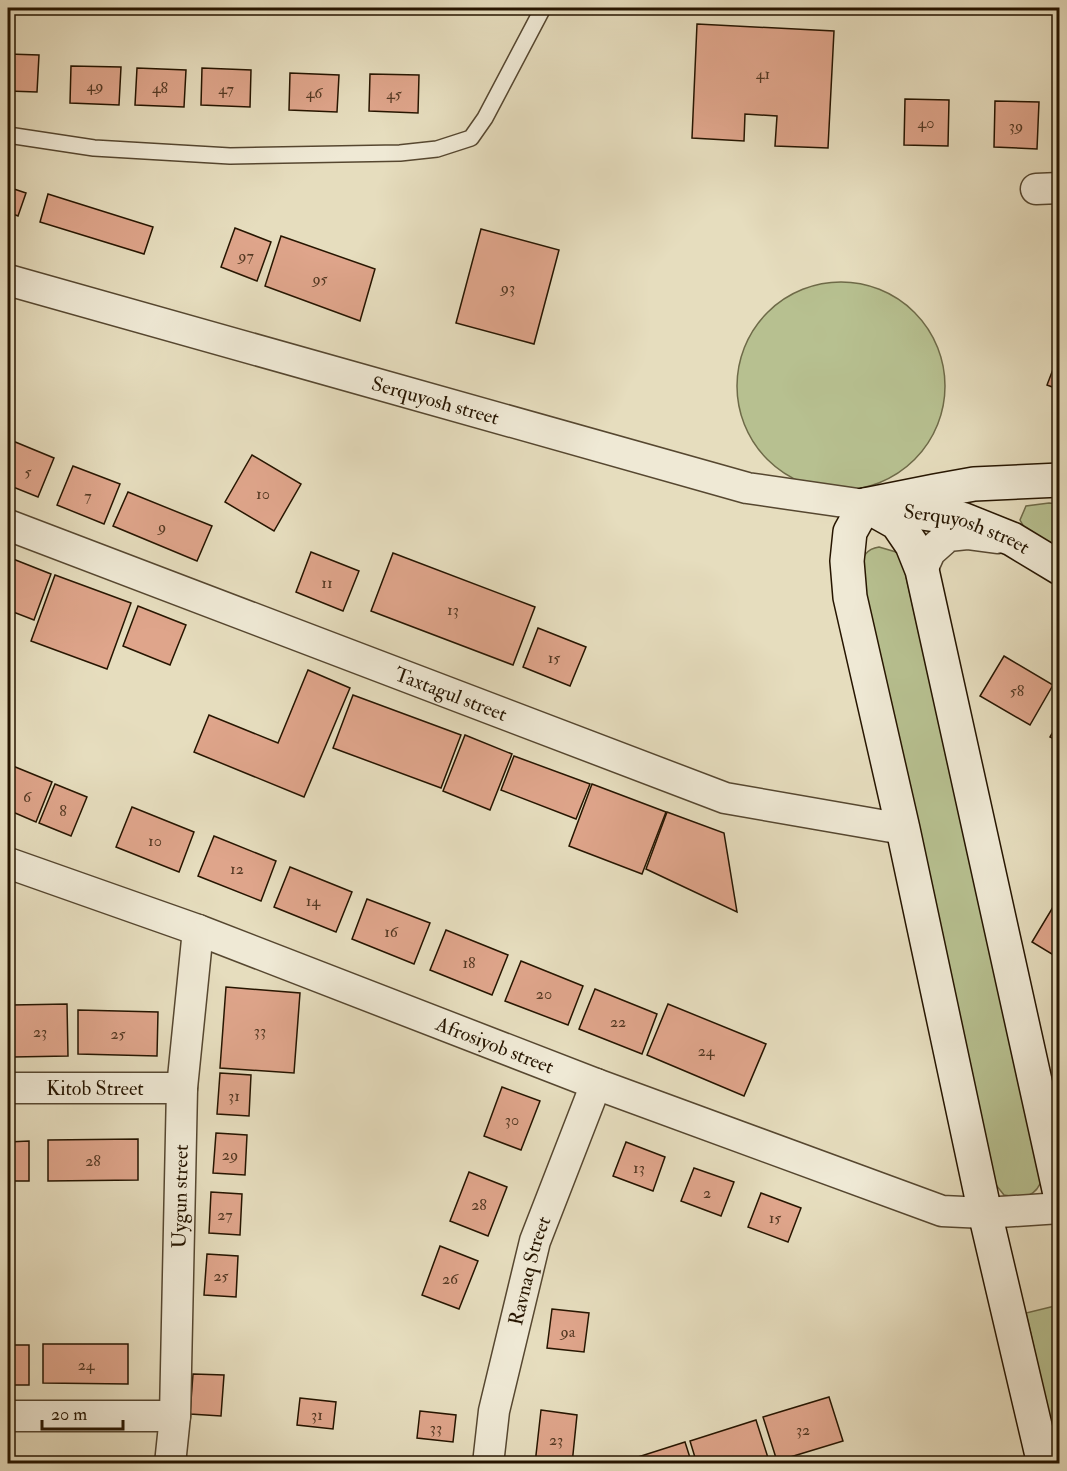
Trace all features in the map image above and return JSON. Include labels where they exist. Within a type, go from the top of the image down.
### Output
[{"type":"street","name":"Serquyosh street","points":[[8,280],[747,488],[962,519],[1012,539],[1059,568]]},
{"type":"street","name":"Serquyosh street","points":[[865,506],[974,484],[1059,480]]},
{"type":"street","points":[[1044,1464],[985,1213],[903,829],[850,597],[847,561],[850,532],[865,506],[897,523],[912,545],[922,570],[1059,1194]]},
{"type":"street","name":"Taxtagul street","points":[[8,525],[726,798],[903,829]]},
{"type":"street","points":[[922,570],[930,552],[948,536],[967,534],[1012,539]]},
{"type":"street","name":"Afrosiyob street","points":[[8,863],[198,930],[596,1084],[942,1211],[985,1213],[1059,1208]]},
{"type":"street","name":"Uygun street","points":[[170,1464],[174,1416],[182,1088],[198,930]]},
{"type":"street","name":"Ravnaq Street","points":[[488,1464],[494,1411],[535,1241],[596,1084]]},
{"type":"street","name":"Kitob Street","points":[[8,1088],[182,1088]]},
{"type":"street","points":[[8,1416],[174,1416]]},
{"type":"lane","points":[[8,135],[94,148],[230,156],[400,153],[437,149],[471,138],[485,118],[543,8]]},
{"type":"green space","points":[[841,282],[861,284],[890,294],[921,320],[937,346],[943,366],[945,386],[943,406],[933,435],[907,466],[881,482],[861,488],[841,490],[821,488],[792,478],[761,452],[745,426],[739,406],[737,386],[739,366],[749,337],[775,306],[801,290],[821,284]]},
{"type":"green space","points":[[1059,504],[1059,553],[1028,534],[1020,520],[1026,506]]},
{"type":"green space","points":[[879,547],[896,552],[902,559],[1043,1177],[1033,1193],[1023,1197],[1004,1195],[996,1185],[860,569],[866,554],[871,549]]},
{"type":"green space","points":[[1059,1305],[1059,1458],[1026,1313]]},
{"type":"building","points":[[697,24],[834,31],[828,148],[775,146],[777,116],[745,114],[744,141],[692,138]]},
{"type":"building","points":[[8,54],[39,55],[37,92],[8,91]]},
{"type":"building","points":[[71,66],[121,67],[119,105],[70,103]]},
{"type":"building","points":[[137,68],[186,70],[184,107],[135,105]]},
{"type":"building","points":[[202,68],[251,70],[250,107],[201,105]]},
{"type":"building","points":[[290,73],[339,75],[337,112],[289,110]]},
{"type":"building","points":[[370,74],[419,75],[418,113],[369,111]]},
{"type":"building","points":[[905,99],[949,100],[948,146],[904,145]]},
{"type":"building","points":[[995,101],[1039,102],[1037,149],[994,147]]},
{"type":"building","points":[[8,187],[26,193],[18,216],[8,212]]},
{"type":"building","points":[[48,194],[153,227],[144,254],[40,222]]},
{"type":"building","points":[[235,228],[271,242],[257,281],[221,267]]},
{"type":"building","points":[[481,229],[559,250],[534,344],[456,323]]},
{"type":"building","points":[[281,236],[375,269],[360,321],[265,286]]},
{"type":"building","points":[[1060,351],[1060,390],[1047,385]]},
{"type":"building","points":[[8,439],[54,458],[38,497],[8,485]]},
{"type":"building","points":[[252,455],[301,484],[274,531],[225,502]]},
{"type":"building","points":[[73,466],[120,484],[104,524],[57,505]]},
{"type":"building","points":[[128,492],[212,526],[197,561],[113,526]]},
{"type":"building","points":[[311,552],[359,571],[343,611],[296,592]]},
{"type":"building","points":[[393,553],[535,607],[513,665],[371,611]]},
{"type":"building","points":[[8,557],[51,574],[34,620],[8,610]]},
{"type":"building","points":[[55,575],[131,603],[107,669],[31,641]]},
{"type":"building","points":[[138,606],[186,625],[170,665],[123,646]]},
{"type":"building","points":[[538,628],[586,647],[570,686],[523,667]]},
{"type":"building","points":[[1004,656],[1053,685],[1030,725],[980,696]]},
{"type":"building","points":[[308,670],[350,688],[304,797],[194,752],[209,715],[278,743]]},
{"type":"building","points":[[353,695],[461,735],[441,788],[333,748]]},
{"type":"building","points":[[1060,720],[1060,742],[1050,737]]},
{"type":"building","points":[[465,735],[512,754],[490,810],[443,791]]},
{"type":"building","points":[[514,756],[590,784],[576,819],[501,790]]},
{"type":"building","points":[[8,764],[52,782],[36,822],[8,810]]},
{"type":"building","points":[[55,784],[87,797],[71,836],[39,823]]},
{"type":"building","points":[[592,784],[666,812],[642,874],[569,846]]},
{"type":"building","points":[[132,807],[194,832],[179,872],[116,847]]},
{"type":"building","points":[[667,812],[724,833],[737,912],[646,869]]},
{"type":"building","points":[[214,836],[276,861],[261,901],[198,876]]},
{"type":"building","points":[[290,867],[352,892],[336,932],[274,907]]},
{"type":"building","points":[[367,899],[430,923],[414,964],[352,939]]},
{"type":"building","points":[[1053,907],[1060,911],[1060,959],[1032,942]]},
{"type":"building","points":[[446,930],[508,955],[492,995],[430,970]]},
{"type":"building","points":[[521,961],[583,986],[568,1025],[505,1001]]},
{"type":"building","points":[[226,987],[300,993],[294,1073],[220,1068]]},
{"type":"building","points":[[595,989],[657,1014],[642,1054],[579,1029]]},
{"type":"building","points":[[67,1004],[68,1056],[13,1057],[12,1005]]},
{"type":"building","points":[[668,1004],[766,1044],[744,1096],[647,1055]]},
{"type":"building","points":[[78,1010],[158,1012],[157,1056],[78,1054]]},
{"type":"building","points":[[220,1073],[251,1075],[249,1116],[217,1114]]},
{"type":"building","points":[[502,1087],[540,1101],[521,1150],[484,1136]]},
{"type":"building","points":[[216,1133],[247,1135],[245,1175],[213,1173]]},
{"type":"building","points":[[138,1139],[138,1180],[48,1181],[48,1140]]},
{"type":"building","points":[[29,1141],[29,1181],[8,1181],[8,1142]]},
{"type":"building","points":[[626,1142],[665,1157],[653,1191],[613,1176]]},
{"type":"building","points":[[694,1168],[734,1182],[721,1216],[681,1201]]},
{"type":"building","points":[[469,1172],[507,1187],[488,1236],[450,1221]]},
{"type":"building","points":[[211,1192],[242,1194],[240,1235],[209,1233]]},
{"type":"building","points":[[761,1193],[801,1208],[788,1242],[748,1227]]},
{"type":"building","points":[[440,1246],[478,1261],[459,1309],[422,1295]]},
{"type":"building","points":[[207,1254],[238,1256],[236,1297],[204,1295]]},
{"type":"building","points":[[552,1309],[589,1313],[584,1352],[547,1348]]},
{"type":"building","points":[[43,1344],[128,1344],[128,1384],[43,1383]]},
{"type":"building","points":[[8,1345],[29,1345],[29,1385],[8,1385]]},
{"type":"building","points":[[193,1374],[224,1375],[221,1416],[190,1414]]},
{"type":"building","points":[[829,1397],[843,1441],[777,1461],[763,1417]]},
{"type":"building","points":[[300,1398],[336,1402],[333,1429],[297,1425]]},
{"type":"building","points":[[541,1410],[577,1415],[572,1464],[535,1464]]},
{"type":"building","points":[[420,1411],[456,1415],[453,1442],[417,1438]]},
{"type":"building","points":[[756,1420],[770,1464],[697,1464],[690,1441]]},
{"type":"building","points":[[685,1442],[692,1464],[619,1464],[619,1463]]},
{"type":"building","points":[[64,1461],[64,1464],[23,1464],[23,1462]]}]
